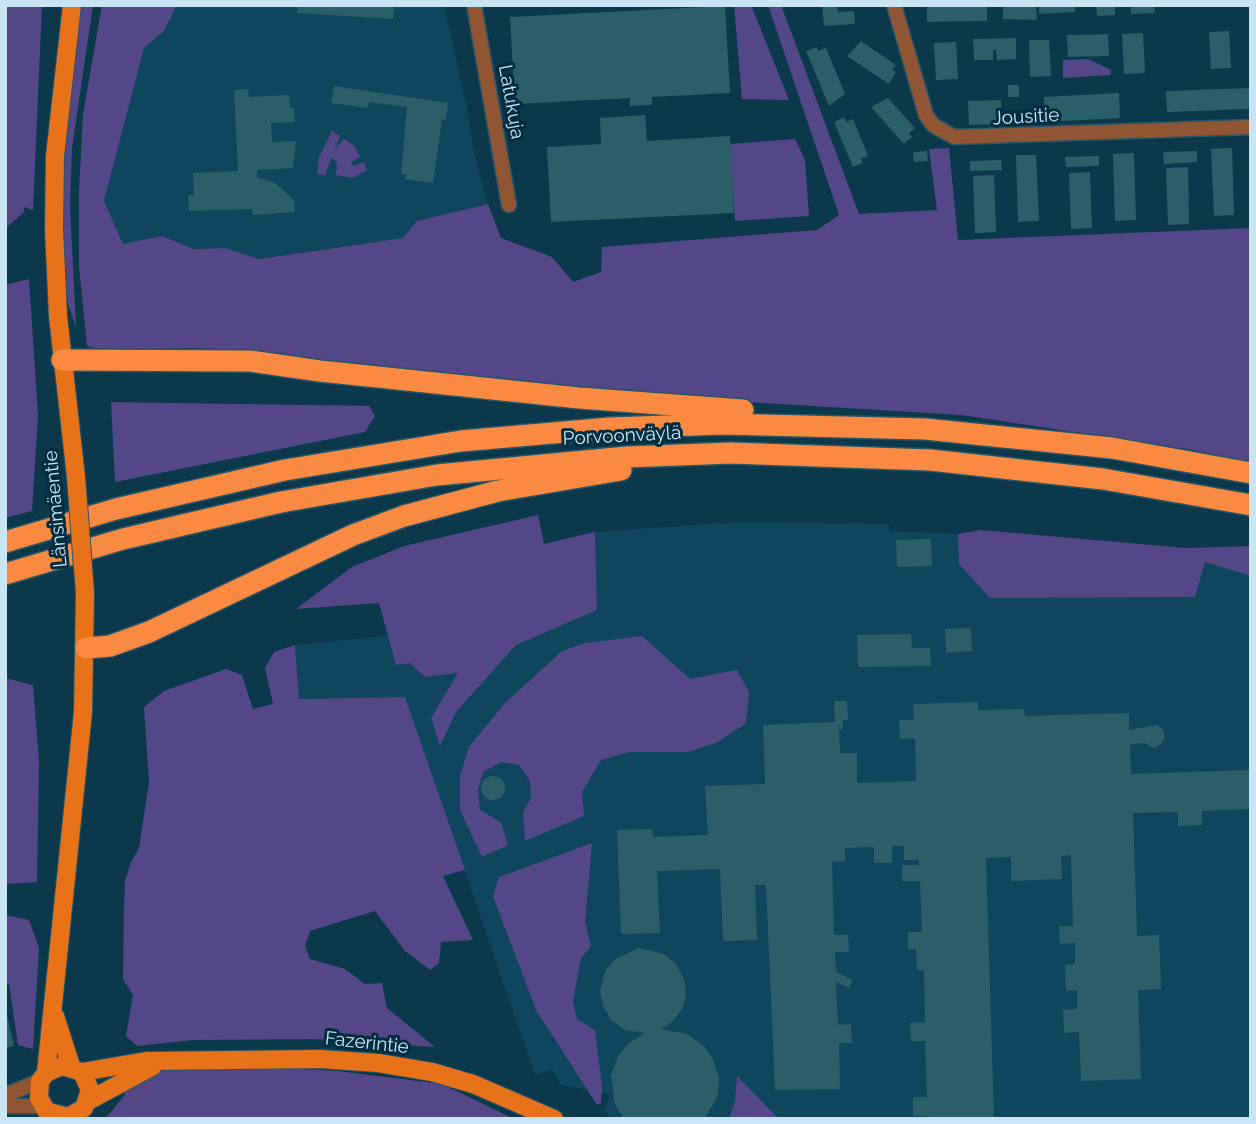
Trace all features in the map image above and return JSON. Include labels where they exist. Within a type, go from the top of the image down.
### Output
[{"type":"highway","points":[[62,360],[250,361],[320,371],[579,398],[713,409],[800,411],[848,426]]},
{"type":"highway","name":"Porvoonväylä","points":[[5,542],[199,488],[402,449],[610,428],[722,424],[848,426],[1021,437],[1112,449],[1251,474]]},
{"type":"highway","points":[[86,648],[110,646],[149,632],[322,550],[404,516],[498,491],[731,453]]},
{"type":"highway","name":"Porvoonväylä","points":[[5,574],[185,523],[359,487],[564,462],[731,453],[878,457],[1020,468],[1149,486],[1251,505]]},
{"type":"main road","name":"Länsimäentie","points":[[48,1113],[38,1090],[43,1077],[53,1009],[83,712],[86,648],[85,593],[76,477],[62,360],[53,205],[60,95],[72,5]]},
{"type":"main road","name":"Länsimäentie","points":[[53,1009],[76,1069],[90,1090],[81,1111]]},
{"type":"main road","name":"Fazerintie","points":[[76,1069],[146,1060],[306,1059],[378,1063],[473,1084],[554,1119]]},
{"type":"main road","name":"Fazerintie","points":[[81,1111],[114,1084],[165,1060]]},
{"type":"main road","points":[[43,1077],[54,1068],[76,1069]]},
{"type":"main road","points":[[48,1113],[58,1117],[81,1111]]},
{"type":"street","name":"Latukuja","points":[[474,5],[509,205]]},
{"type":"street","name":"Jousitie","points":[[894,5],[923,108],[933,125],[954,138],[1251,127]]},
{"type":"street","points":[[5,1095],[43,1077]]},
{"type":"street","points":[[5,1106],[48,1113]]},
{"type":"shaded area","points":[[5,5],[42,5],[33,210],[24,207],[24,212],[5,229]]},
{"type":"shaded area","points":[[82,5],[93,5],[72,148],[70,207],[76,327],[68,304],[64,276],[62,143]]},
{"type":"shaded area","points":[[102,5],[177,5],[164,31],[144,48],[104,201],[123,244],[162,236],[194,249],[226,248],[259,259],[403,238],[417,221],[488,204],[501,238],[552,257],[573,282],[601,272],[602,247],[817,230],[839,215],[768,5],[781,5],[859,214],[937,210],[929,149],[949,148],[958,240],[1251,228],[1251,462],[1187,449],[961,415],[681,398],[344,367],[249,351],[187,348],[107,351],[87,346],[79,266],[79,191],[83,114]]},
{"type":"shaded area","points":[[177,5],[444,5],[474,153],[488,204],[418,221],[403,238],[258,259],[226,248],[194,249],[162,236],[123,245],[104,201],[144,48],[164,31]]},
{"type":"shaded area","points":[[734,5],[751,5],[789,100],[742,99]]},
{"type":"shaded area","points":[[1088,59],[1111,70],[1110,75],[1063,78],[1063,60]]},
{"type":"shaded area","points":[[332,131],[340,136],[335,149],[344,139],[354,145],[360,157],[351,162],[353,166],[364,162],[367,170],[353,178],[336,175],[337,163],[332,157],[325,175],[317,174],[319,157]]},
{"type":"shaded area","points":[[795,139],[805,160],[809,216],[735,221],[730,144]]},
{"type":"shaded area","points":[[29,279],[38,415],[32,511],[5,518],[5,285]]},
{"type":"shaded area","points":[[111,402],[369,406],[375,416],[365,432],[115,482]]},
{"type":"shaded area","points":[[538,515],[544,544],[595,532],[597,610],[516,645],[456,712],[440,746],[431,718],[458,673],[425,677],[410,663],[396,665],[379,603],[296,609],[352,567],[404,546]]},
{"type":"shaded area","points":[[740,522],[889,524],[889,531],[958,534],[959,564],[1205,561],[1251,576],[1251,1119],[612,1119],[603,1110],[608,1104],[609,1094],[561,1085],[552,1069],[535,1075],[405,697],[299,699],[295,645],[428,632],[597,609],[595,532]]},
{"type":"shaded area","points":[[981,530],[1185,548],[1251,546],[1251,576],[1205,562],[1195,597],[990,598],[959,564],[958,534]]},
{"type":"shaded area","points":[[642,636],[690,679],[737,670],[749,692],[746,723],[718,742],[688,752],[630,752],[601,760],[582,792],[584,816],[525,841],[523,812],[531,798],[530,781],[519,765],[502,762],[484,771],[478,789],[480,810],[501,822],[508,845],[482,857],[460,810],[460,776],[469,747],[504,704],[562,651],[585,643]]},
{"type":"shaded area","points":[[295,645],[299,699],[405,697],[465,870],[443,876],[473,940],[441,942],[439,963],[430,970],[405,951],[375,911],[310,931],[305,946],[310,959],[345,969],[365,984],[382,983],[387,1008],[435,1047],[314,1039],[193,1040],[137,1046],[126,1036],[133,995],[123,979],[124,905],[125,881],[139,848],[149,782],[144,707],[164,691],[226,669],[242,675],[253,709],[273,704],[265,668],[274,652]]},
{"type":"shaded area","points":[[5,678],[33,685],[39,761],[37,882],[5,884]]},
{"type":"shaded area","points":[[592,843],[585,922],[591,946],[581,958],[573,1001],[577,1019],[595,1030],[602,1087],[601,1103],[597,1105],[536,1010],[493,896],[499,877]]},
{"type":"shaded area","points":[[5,915],[29,920],[39,948],[33,1049],[18,1045],[9,984],[5,984]]},
{"type":"shaded area","points":[[246,1066],[338,1071],[442,1084],[514,1119],[105,1119],[125,1095],[122,1085],[142,1075],[168,1068]]},
{"type":"shaded area","points":[[737,1076],[779,1119],[729,1119],[735,1101]]},
{"type":"building","points":[[298,5],[394,5],[393,19],[297,13]]},
{"type":"building","points":[[822,5],[837,5],[838,12],[854,11],[855,24],[824,26]]},
{"type":"building","points":[[927,5],[987,5],[987,21],[927,22]]},
{"type":"building","points":[[1003,5],[1036,5],[1037,20],[1003,19]]},
{"type":"building","points":[[1039,5],[1075,5],[1075,12],[1039,14]]},
{"type":"building","points":[[1096,5],[1115,5],[1115,15],[1097,16]]},
{"type":"building","points":[[1131,5],[1154,5],[1155,13],[1131,14]]},
{"type":"building","points":[[725,6],[730,93],[652,97],[650,105],[630,106],[630,98],[515,104],[510,17]]},
{"type":"building","points":[[1229,31],[1231,68],[1211,69],[1209,32]]},
{"type":"building","points":[[1143,33],[1145,73],[1124,74],[1122,34]]},
{"type":"building","points":[[1108,34],[1109,56],[1068,57],[1067,35]]},
{"type":"building","points":[[1016,38],[1016,59],[997,60],[996,50],[993,50],[993,60],[974,60],[973,39]]},
{"type":"building","points":[[1029,40],[1049,40],[1051,76],[1030,77]]},
{"type":"building","points":[[861,41],[896,65],[892,70],[896,72],[889,84],[847,56]]},
{"type":"building","points":[[956,42],[958,79],[936,80],[934,43]]},
{"type":"building","points":[[817,47],[818,51],[826,48],[845,94],[829,106],[806,51]]},
{"type":"building","points":[[1008,85],[1019,85],[1019,97],[1008,97]]},
{"type":"building","points":[[334,86],[448,103],[446,120],[442,119],[433,183],[405,179],[406,175],[401,174],[407,107],[369,102],[368,108],[331,103]]},
{"type":"building","points":[[1251,88],[1251,109],[1167,112],[1166,91]]},
{"type":"building","points":[[248,89],[249,97],[289,95],[290,108],[294,108],[295,122],[271,123],[272,142],[296,141],[293,168],[257,170],[257,177],[275,183],[294,200],[295,212],[253,215],[252,209],[189,211],[188,195],[194,195],[193,173],[238,171],[234,90]]},
{"type":"building","points":[[1119,93],[1120,118],[1045,122],[1044,97]]},
{"type":"building","points":[[888,98],[915,128],[909,133],[912,137],[904,144],[871,107]]},
{"type":"building","points":[[1001,100],[1002,124],[969,125],[968,101]]},
{"type":"building","points":[[645,115],[647,141],[730,136],[734,213],[551,222],[547,147],[601,144],[600,118]]},
{"type":"building","points":[[844,117],[846,122],[853,119],[868,156],[861,159],[863,163],[853,167],[834,122]]},
{"type":"building","points":[[1232,148],[1234,215],[1214,216],[1211,149]]},
{"type":"building","points":[[927,151],[928,161],[914,162],[913,152]]},
{"type":"building","points":[[1197,151],[1197,162],[1164,164],[1163,152]]},
{"type":"building","points":[[1134,153],[1136,220],[1115,221],[1113,154]]},
{"type":"building","points":[[1016,155],[1036,155],[1039,221],[1018,222]]},
{"type":"building","points":[[1099,156],[1099,166],[1066,167],[1065,157]]},
{"type":"building","points":[[1001,160],[1002,170],[970,171],[970,161]]},
{"type":"building","points":[[1188,167],[1189,224],[1168,225],[1166,168]]},
{"type":"building","points":[[1090,172],[1092,228],[1071,229],[1069,173]]},
{"type":"building","points":[[994,175],[996,232],[975,233],[973,176]]},
{"type":"building","points":[[931,539],[932,566],[897,567],[896,540]]},
{"type":"building","points":[[971,628],[972,651],[946,653],[945,629]]},
{"type":"building","points":[[911,634],[912,648],[930,648],[931,666],[858,667],[857,635]]},
{"type":"building","points":[[834,701],[847,701],[848,720],[843,720],[843,729],[839,729],[840,753],[857,753],[857,783],[916,781],[915,738],[900,739],[899,720],[914,720],[913,704],[978,702],[978,710],[1024,709],[1025,716],[1129,713],[1129,730],[1157,725],[1163,729],[1165,737],[1161,744],[1154,748],[1144,743],[1130,744],[1131,774],[1251,770],[1251,809],[1202,811],[1202,825],[1178,826],[1178,812],[1133,813],[1137,936],[1159,935],[1161,989],[1138,990],[1141,1079],[1081,1081],[1079,1032],[1064,1033],[1063,1010],[1077,1009],[1077,990],[1066,991],[1065,965],[1075,964],[1075,943],[1060,944],[1059,926],[1073,926],[1071,855],[1061,856],[1062,879],[1011,881],[1011,857],[986,858],[994,1119],[913,1116],[913,1097],[927,1097],[925,1041],[911,1041],[910,1023],[925,1022],[924,970],[917,970],[916,949],[908,949],[908,932],[922,932],[920,881],[902,881],[902,865],[919,865],[919,860],[904,860],[904,846],[892,846],[892,863],[874,863],[874,847],[845,848],[845,861],[832,862],[834,935],[848,935],[849,952],[835,952],[836,972],[853,980],[849,988],[836,982],[838,1025],[851,1024],[852,1043],[839,1043],[840,1089],[775,1090],[766,885],[755,885],[757,940],[723,941],[720,869],[657,871],[660,933],[621,934],[617,830],[652,829],[653,837],[708,835],[705,786],[765,784],[763,725],[835,722]]},
{"type":"building","points":[[493,776],[504,783],[505,788],[498,799],[493,800],[482,793],[481,788],[488,777]]},
{"type":"building","points":[[639,948],[664,954],[676,964],[684,979],[686,994],[683,1008],[672,1022],[661,1029],[687,1034],[704,1046],[713,1059],[719,1078],[718,1095],[705,1119],[624,1119],[615,1105],[611,1075],[618,1056],[629,1043],[645,1033],[625,1030],[611,1020],[603,1006],[600,991],[605,971],[615,959]]},
{"type":"building","points":[[5,1007],[14,1046],[5,1048]]}]
